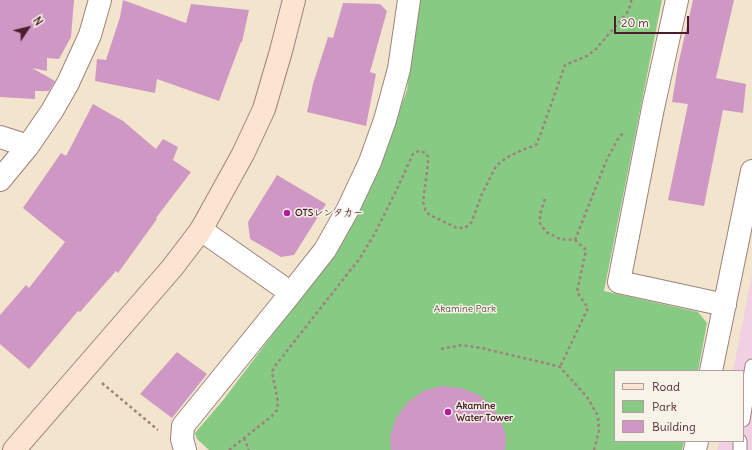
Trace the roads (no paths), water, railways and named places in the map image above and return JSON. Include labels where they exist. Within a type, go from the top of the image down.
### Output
[{"type":"street","points":[[0,180],[28,146],[52,111],[68,83],[90,35],[100,0]]},
{"type":"street","points":[[14,450],[172,268],[201,230],[243,154],[264,109],[294,0]]},
{"type":"street","points":[[185,450],[182,439],[183,426],[292,293],[325,250],[348,209],[370,162],[385,120],[399,69],[409,0]]},
{"type":"street","points":[[677,0],[653,108],[618,282],[725,305]]},
{"type":"street","points":[[0,137],[28,146]]},
{"type":"street","points":[[711,370],[752,171]]},
{"type":"street","points":[[201,230],[292,293]]},
{"type":"lane","points":[[744,414],[752,366]]},
{"type":"place","name":"OTSレンタカー","points":[[287,213]]},
{"type":"place","name":"Akamine Water Tower","points":[[448,412]]},
{"type":"park label","name":"Akamine Park","points":[[465,309]]}]
